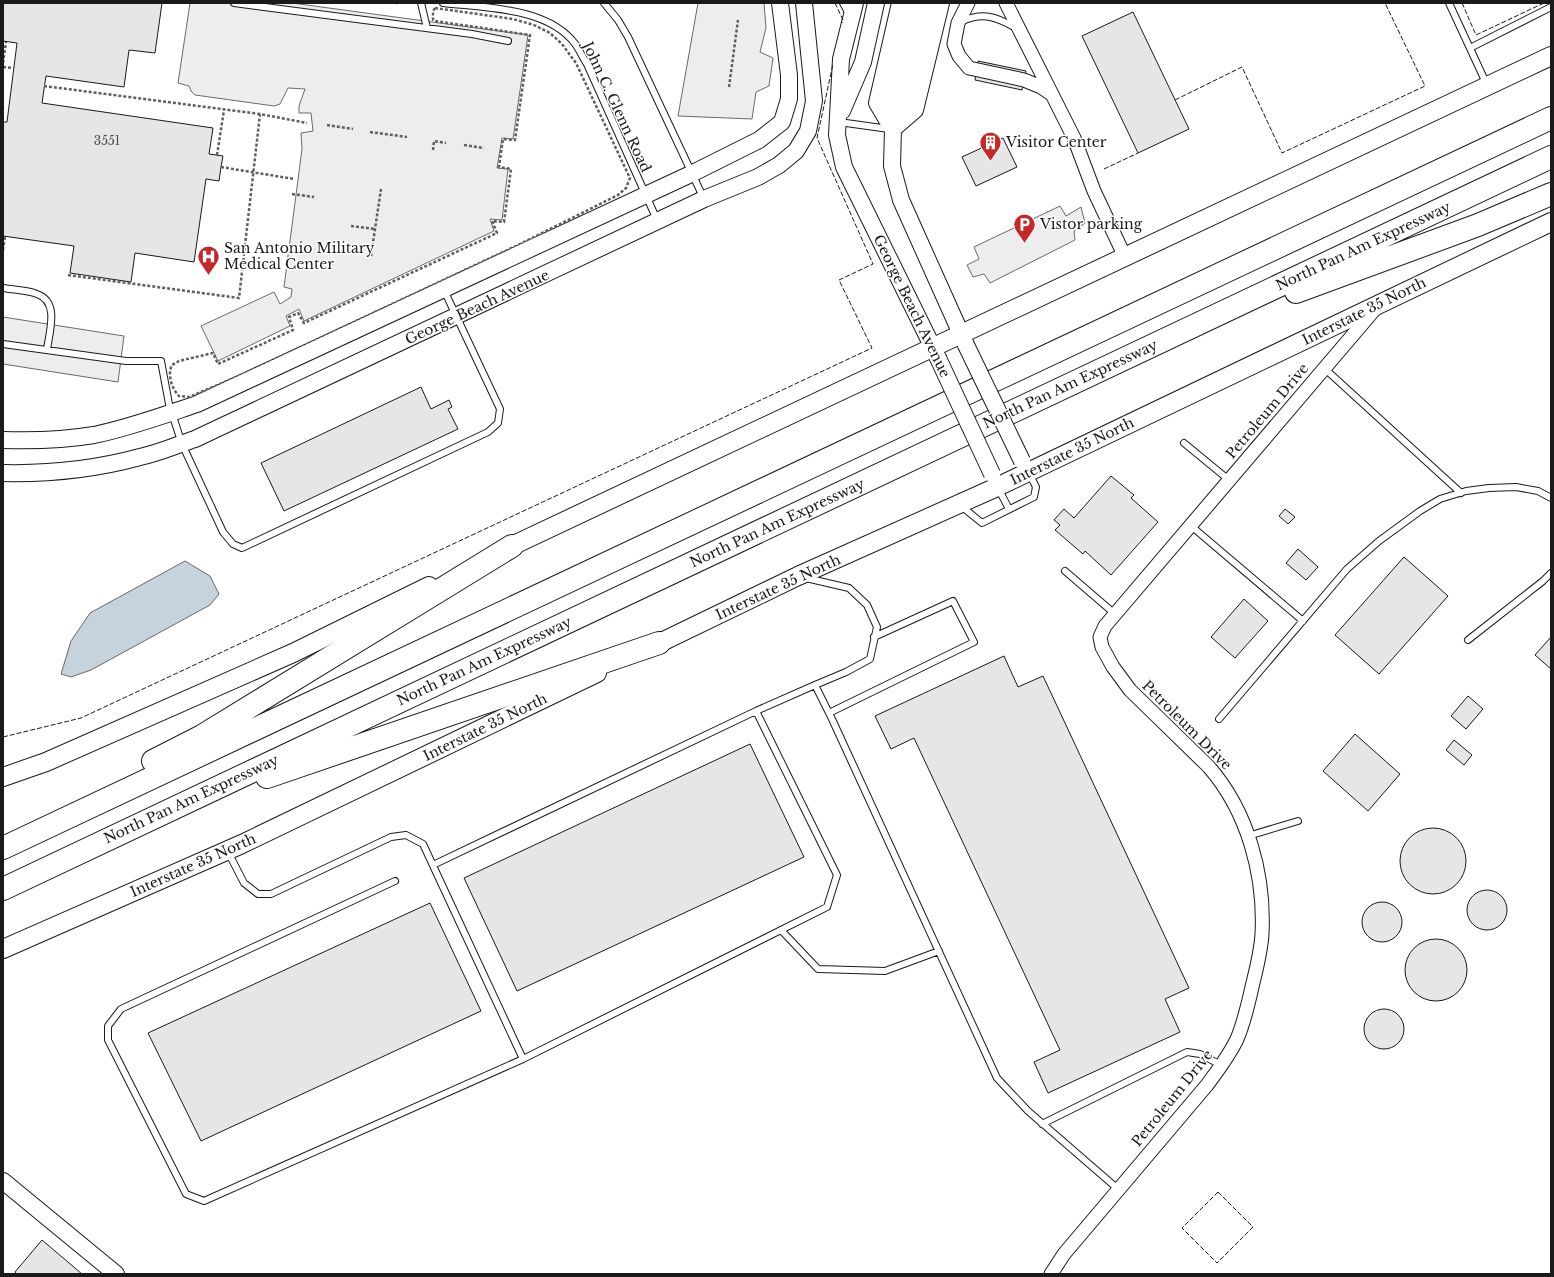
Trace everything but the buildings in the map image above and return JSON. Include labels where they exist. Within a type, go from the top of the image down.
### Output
[{"type":"highway","points":[[3,848],[1551,118]]},
{"type":"highway","name":"North Pan Am Expressway","points":[[3,888],[1551,157]]},
{"type":"highway","points":[[1174,335],[1431,242],[1551,194]]},
{"type":"highway","points":[[3,838],[202,736],[512,546]]},
{"type":"highway","points":[[158,815],[659,643]]},
{"type":"main road","points":[[3,777],[46,762],[293,654],[512,546],[964,340],[1125,257],[1551,56]]},
{"type":"main road","name":"Interstate 35 North","points":[[3,949],[227,850],[798,576],[959,504],[995,480],[1378,304],[1551,222]]},
{"type":"street","points":[[3,440],[42,441],[95,434],[172,413],[197,404],[444,290],[693,173],[759,140],[782,122],[789,99],[780,3]]},
{"type":"street","name":"George Beach Avenue","points":[[3,473],[83,469],[140,457],[195,439],[704,199],[758,177],[779,165],[796,151],[808,131],[814,101],[804,3]]},
{"type":"street","points":[[838,122],[841,59],[855,3]]},
{"type":"street","points":[[838,122],[866,3]]},
{"type":"street","points":[[838,122],[863,62],[876,3]]},
{"type":"street","points":[[893,130],[877,103],[900,3]]},
{"type":"street","points":[[914,3],[890,108],[893,130],[892,166],[901,200],[964,340],[1025,467]]},
{"type":"street","points":[[893,130],[904,109],[928,3]]},
{"type":"street","points":[[893,130],[915,110],[941,3]]},
{"type":"street","points":[[968,3],[958,23],[954,44],[959,56],[969,68],[1024,80],[1051,93]]},
{"type":"street","points":[[1006,3],[1074,138],[1094,191],[1125,257]]},
{"type":"street","name":"George Beach Avenue","points":[[838,122],[837,135],[844,167],[995,480]]},
{"type":"street","name":"Petroleum Drive","points":[[1051,1274],[1064,1254],[1207,1085],[1221,1066],[1237,1039],[1248,1006],[1260,955],[1262,934],[1258,872],[1248,836],[1233,801],[1221,781],[1195,752],[1130,690],[1106,657],[1100,637],[1105,626],[1115,614],[1378,304]]},
{"type":"street","points":[[3,1181],[116,1274]]},
{"type":"lane","points":[[234,3],[472,34],[508,41]]},
{"type":"lane","points":[[421,3],[427,28]]},
{"type":"lane","name":"John C. Glenn Road","points":[[443,3],[514,12],[535,17],[552,24],[576,45],[658,221]]},
{"type":"lane","points":[[604,3],[618,20],[628,37],[704,199]]},
{"type":"lane","points":[[843,3],[851,18]]},
{"type":"lane","points":[[1448,3],[1487,86]]},
{"type":"lane","points":[[1470,48],[1551,7]]},
{"type":"lane","points":[[958,23],[973,17],[992,16],[1020,30]]},
{"type":"lane","points":[[838,122],[893,130]]},
{"type":"lane","points":[[3,288],[37,294],[46,299],[52,311],[47,350]]},
{"type":"lane","points":[[3,344],[126,361],[161,361],[172,413],[182,444],[223,532],[233,544],[242,548],[488,432],[498,423],[500,409],[444,290]]},
{"type":"lane","points":[[1324,368],[1461,493]]},
{"type":"lane","points":[[1184,443],[1229,480]]},
{"type":"lane","points":[[959,504],[982,523],[1034,497],[1036,487],[1025,467]]},
{"type":"lane","points":[[995,480],[1009,509]]},
{"type":"lane","points":[[1219,719],[1348,569],[1379,541],[1420,511],[1440,499],[1461,493],[1489,488],[1516,487],[1538,492],[1551,498]]},
{"type":"lane","points":[[1190,525],[1302,621]]},
{"type":"lane","points":[[1065,571],[1115,614]]},
{"type":"lane","points":[[1468,640],[1544,581],[1551,573]]},
{"type":"lane","points":[[432,865],[756,711],[846,672],[870,659],[876,628],[868,605],[850,588],[798,576]]},
{"type":"lane","points":[[829,713],[974,642],[953,601],[874,637]]},
{"type":"lane","points":[[815,685],[997,1078],[1042,1124],[1118,1189]]},
{"type":"lane","points":[[395,882],[121,1009],[108,1026],[108,1040],[186,1194],[204,1201],[523,1059],[827,907],[837,875],[756,711]]},
{"type":"lane","points":[[1248,836],[1298,821]]},
{"type":"lane","points":[[227,850],[244,883],[258,894],[271,894],[391,837],[406,835],[423,844],[523,1059]]},
{"type":"lane","points":[[781,930],[818,969],[885,971],[939,951]]},
{"type":"lane","points":[[1042,1124],[1187,1052],[1200,1054],[1221,1066]]},
{"type":"path","points":[[435,8],[513,19],[534,25],[550,33],[562,44],[576,63],[630,178],[626,188],[618,195],[520,244],[241,375],[189,398],[179,396],[176,393],[171,380],[171,368],[174,363],[213,353],[218,364],[293,330],[289,317],[298,313],[304,323],[497,232],[492,221],[504,222],[511,169],[499,166],[501,150],[503,139],[515,140],[530,35],[435,21],[433,20],[433,14],[435,8]]},
{"type":"path","points":[[729,88],[738,20]]},
{"type":"path","points":[[3,63],[6,42]]},
{"type":"path","points":[[3,67],[14,68]]},
{"type":"path","points":[[44,86],[260,114],[307,123]]},
{"type":"path","points":[[217,155],[224,110]]},
{"type":"path","points":[[68,276],[239,298],[260,114]]},
{"type":"path","points":[[327,125],[353,129]]},
{"type":"path","points":[[370,132],[407,137]]},
{"type":"path","points":[[432,150],[434,142],[446,143]]},
{"type":"path","points":[[464,145],[484,148]]},
{"type":"path","points":[[221,167],[294,179]]},
{"type":"path","points":[[371,256],[381,189]]},
{"type":"path","points":[[292,194],[314,197]]},
{"type":"path","points":[[351,226],[375,229]]},
{"type":"path","points":[[3,250],[5,236]]},
{"type":"shaded area","points":[[190,3],[292,3],[528,35],[513,139],[502,138],[497,168],[508,169],[502,220],[490,219],[494,231],[304,321],[299,309],[286,316],[290,326],[218,361],[201,326],[274,292],[280,304],[291,297],[292,289],[284,287],[302,149],[301,133],[313,131],[311,113],[299,113],[299,106],[305,89],[288,88],[280,104],[274,106],[195,95],[189,86],[178,83]]},
{"type":"shaded area","points":[[698,3],[764,3],[766,28],[760,52],[773,58],[769,86],[756,92],[752,119],[678,116]]},
{"type":"shaded area","name":"Vistor parking","points":[[1060,206],[1066,216],[1081,207],[1085,223],[1074,231],[1075,240],[990,283],[984,274],[973,277],[967,265],[979,259],[974,247]]},
{"type":"shaded area","points":[[3,317],[124,336],[118,382],[3,364]]},
{"type":"shaded area","points":[[185,561],[210,576],[219,594],[210,605],[91,670],[71,677],[61,674],[71,641],[90,613]]},
{"type":"fence","points":[[835,3],[843,20],[842,23]]},
{"type":"fence","points":[[1175,100],[1242,67],[1282,153],[1425,86],[1385,3]]},
{"type":"fence","points":[[1462,3],[1476,35],[1544,3]]},
{"type":"fence","points":[[3,737],[81,718],[872,348],[839,280],[873,264],[817,138],[833,64]]},
{"type":"fence","points":[[1104,169],[1138,153]]},
{"type":"fence","points":[[1218,1192],[1253,1227],[1217,1263],[1182,1228],[1218,1192]]},
{"type":"place","name":"Visitor Center","points":[[990,162]]},
{"type":"place","name":"Vistor parking","points":[[1025,244]]},
{"type":"place","name":"San Antonio Military Medical Center","points":[[208,276]]}]
